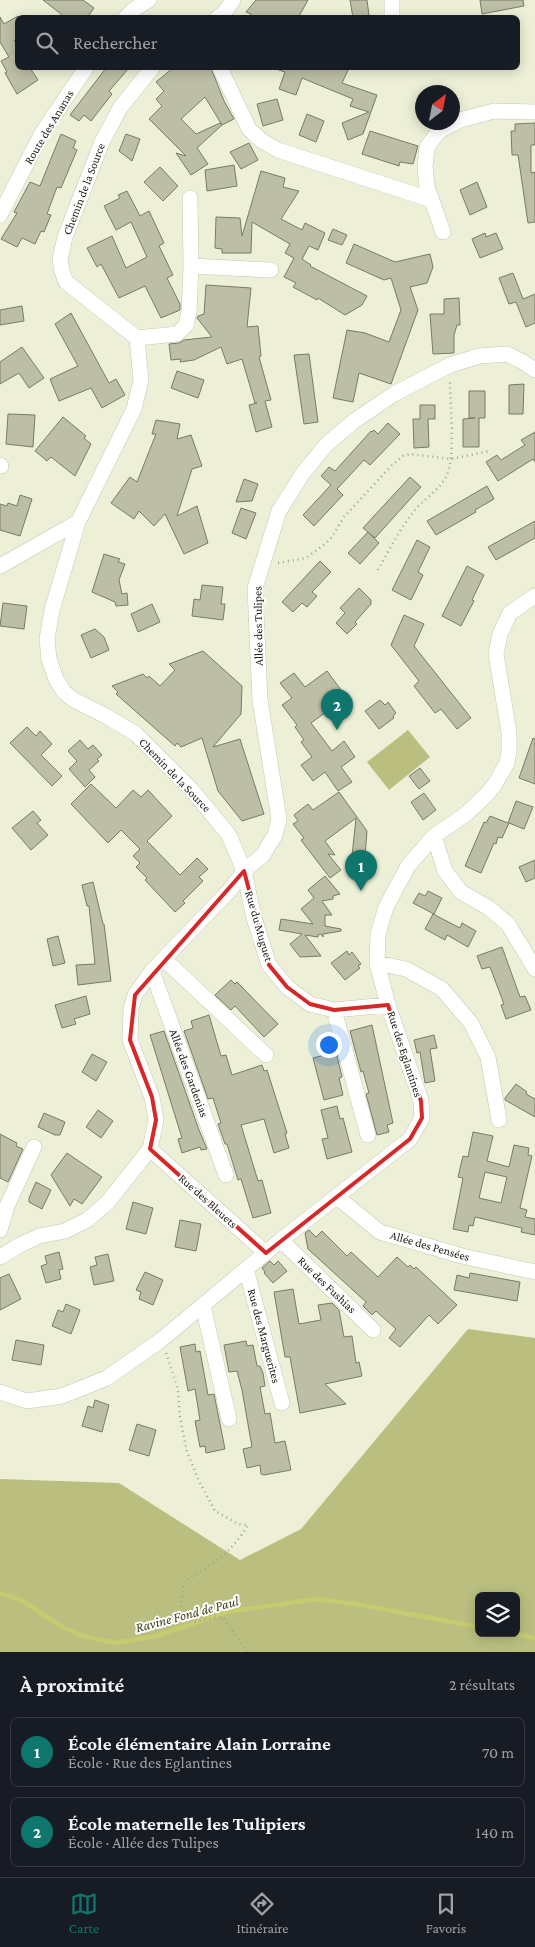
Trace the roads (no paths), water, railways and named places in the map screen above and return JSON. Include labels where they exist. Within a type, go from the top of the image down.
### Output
[{"type":"street","points":[[128,15],[149,0]]},
{"type":"street","points":[[221,15],[233,0]]},
{"type":"street","points":[[392,0],[392,15]]},
{"type":"street","name":"Route des Ananas","points":[[0,215],[42,133],[85,70]]},
{"type":"street","name":"Chemin de la Source","points":[[150,70],[120,108],[102,142],[65,237],[60,259],[66,282],[137,338],[141,380],[134,409],[78,522],[52,610],[47,639],[49,659],[56,679],[64,692],[74,700],[136,734],[191,789],[230,835],[244,871]]},
{"type":"street","points":[[221,70],[249,129],[262,141],[278,150],[432,200]]},
{"type":"street","points":[[443,232],[427,187],[425,166],[427,147],[440,131],[460,120],[494,111],[535,112]]},
{"type":"street","points":[[137,338],[177,334],[186,324],[189,312],[192,266],[190,198]]},
{"type":"street","points":[[192,266],[271,270]]},
{"type":"street","name":"Allée des Tulipes","points":[[244,871],[263,855],[275,835],[279,819],[260,700],[255,588],[280,511],[303,473],[327,444],[354,421],[394,394],[450,365],[478,356],[507,354],[535,370]]},
{"type":"street","points":[[0,566],[78,522]]},
{"type":"street","name":"Rue des Eglantines","points":[[0,1392],[27,1401],[62,1396],[107,1378],[161,1340],[281,1240],[410,1139],[422,1118],[421,1101],[388,1005],[377,964],[378,934],[386,907],[408,866],[434,836],[466,814],[488,794],[507,763],[509,732],[496,654],[500,634],[510,613],[535,596]]},
{"type":"street","points":[[434,836],[445,871],[461,892],[489,908],[508,924],[535,969]]},
{"type":"street","points":[[0,1257],[39,1236],[65,1232],[87,1220],[107,1202],[150,1149],[156,1120],[152,1097],[130,1040],[130,1018],[135,995],[152,971],[230,891],[244,871]]},
{"type":"street","name":"Rue du Muguet","points":[[244,871],[254,918],[269,964],[287,987],[310,1004],[334,1010],[388,1005]]},
{"type":"street","points":[[164,959],[266,1055]]},
{"type":"street","points":[[377,964],[406,969],[442,990],[471,1023],[488,1057],[499,1120]]},
{"type":"street","name":"Allée des Gardenias","points":[[152,971],[226,1175]]},
{"type":"street","points":[[334,1010],[368,1134]]},
{"type":"street","points":[[0,1230],[7,1206],[34,1148]]},
{"type":"street","name":"Rue des Bleuets","points":[[150,1149],[266,1253]]},
{"type":"street","name":"Allée des Pensées","points":[[337,1197],[380,1232],[462,1256],[535,1272]]},
{"type":"street","name":"Rue des Fushias","points":[[281,1240],[373,1330]]},
{"type":"street","name":"Rue des Marguerites","points":[[246,1269],[282,1403]]},
{"type":"street","points":[[204,1306],[229,1419]]},
{"type":"waterway","name":"Ravine Fond de Paul","points":[[0,1593],[21,1600],[62,1627],[83,1636],[116,1643],[156,1636],[227,1612],[317,1599],[355,1604],[475,1626]]},
{"type":"waterway","name":"Ravine Fond de Paul","points":[[520,1635],[535,1638]]},
{"type":"place","name":"École maternelle les Tulipiers","points":[[337,730]]},
{"type":"place","name":"École élémentaire Alain Lorraine","points":[[361,891]]}]
